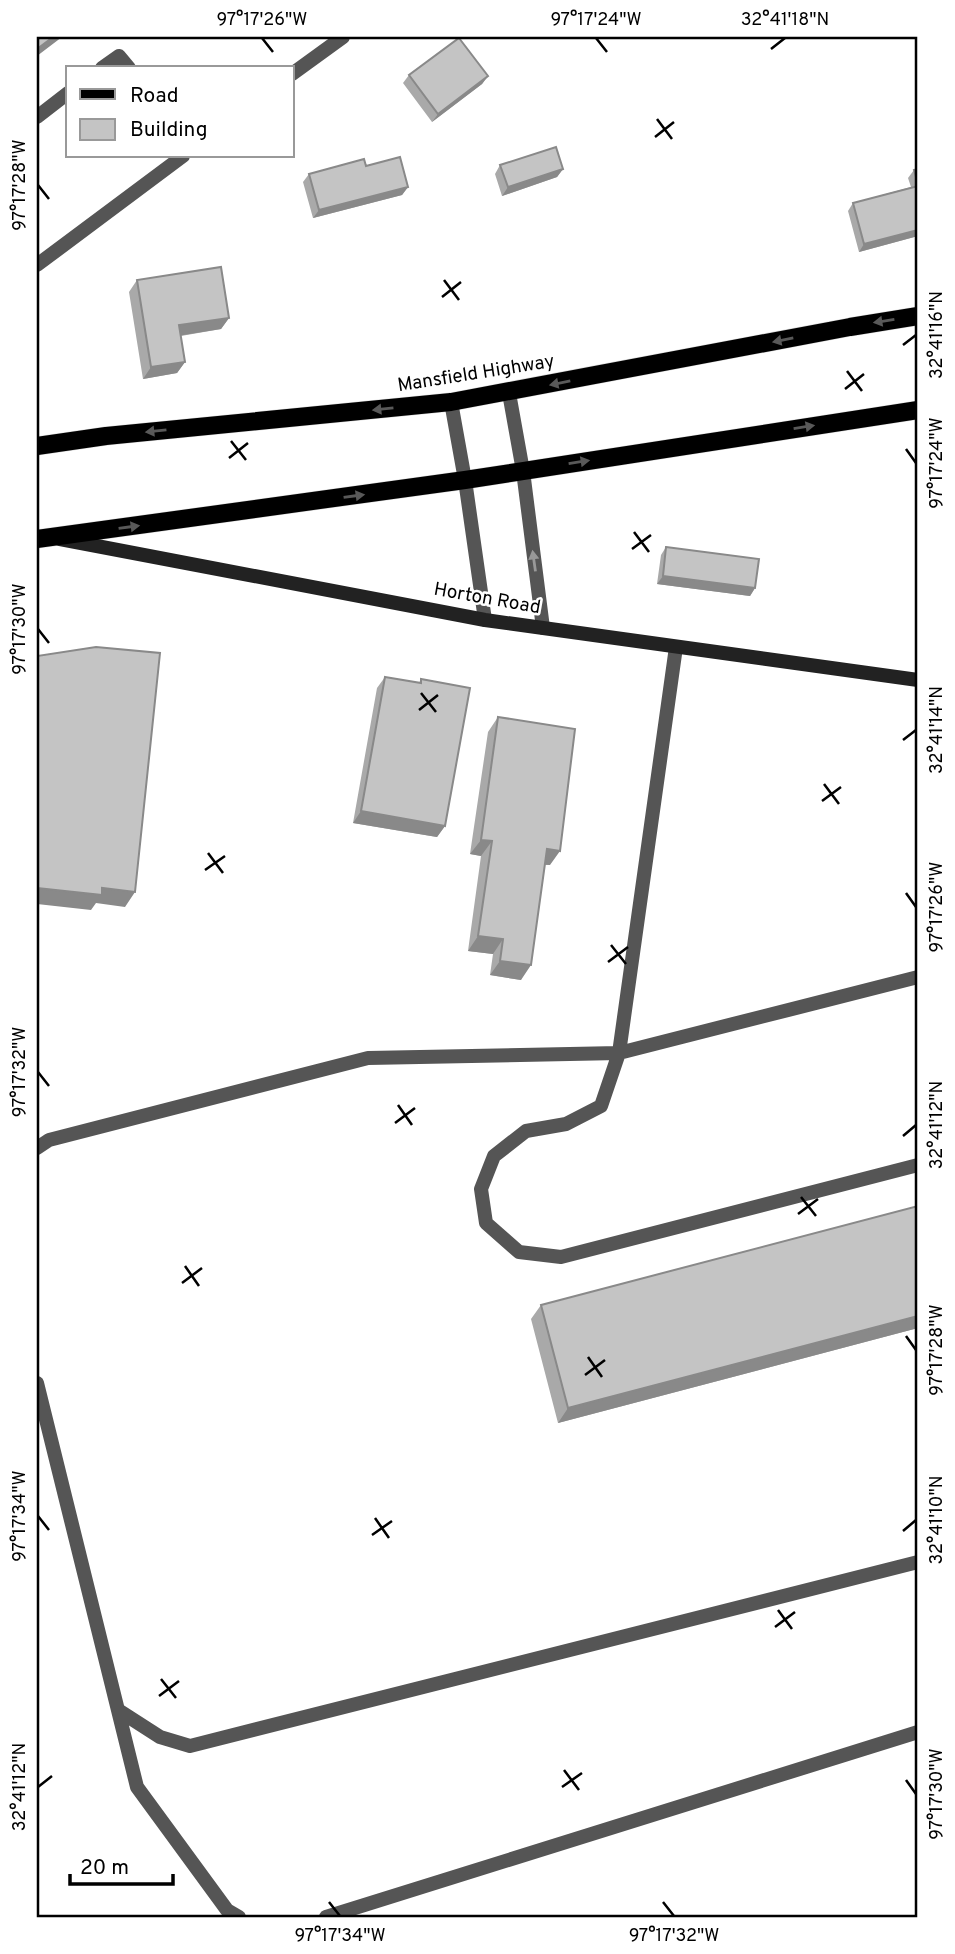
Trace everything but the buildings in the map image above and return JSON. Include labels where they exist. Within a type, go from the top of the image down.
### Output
[{"type":"main road","name":"Mansfield Highway","points":[[37,446],[106,436],[451,402],[918,316]]},
{"type":"main road","points":[[44,538],[465,481],[918,410]]},
{"type":"street","points":[[294,73],[343,37]]},
{"type":"street","points":[[105,66],[118,56],[127,66]]},
{"type":"street","points":[[37,117],[66,95]]},
{"type":"street","points":[[37,265],[180,158]]},
{"type":"street","points":[[509,393],[523,471],[543,628]]},
{"type":"street","points":[[451,402],[485,620]]},
{"type":"street","name":"Horton Road","points":[[44,538],[485,620],[918,680]]},
{"type":"street","points":[[677,647],[620,1054],[601,1106],[566,1124],[526,1131],[494,1156],[481,1189],[486,1223],[519,1252],[561,1257],[918,1165]]},
{"type":"street","points":[[37,1148],[49,1140],[368,1058],[620,1054],[918,977]]},
{"type":"street","points":[[37,1383],[137,1787],[227,1910],[239,1917]]},
{"type":"street","points":[[118,1710],[160,1737],[190,1746],[918,1562]]},
{"type":"street","points":[[326,1917],[918,1732]]}]
